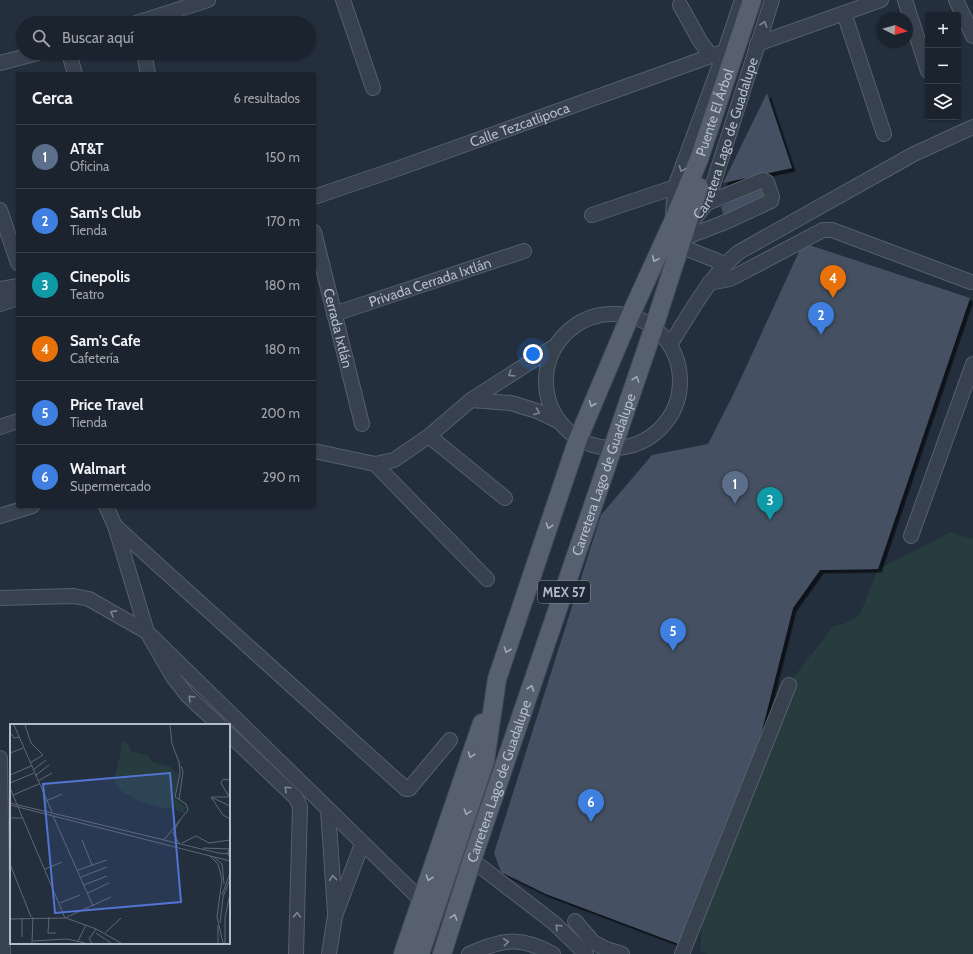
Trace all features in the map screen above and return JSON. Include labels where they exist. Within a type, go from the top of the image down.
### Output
[{"type":"main road","name":"Puente El Árbol","points":[[680,234],[691,210],[752,0]]},
{"type":"main road","name":"Puente El Árbol","points":[[715,124],[761,0]]},
{"type":"main road","name":"Carretera Lago de Guadalupe","points":[[420,954],[485,761],[497,679],[578,439],[630,316],[680,234]]},
{"type":"main road","name":"Carretera Lago de Guadalupe","points":[[442,954],[472,860],[654,327],[680,234]]},
{"type":"main road","points":[[403,954],[497,679]]},
{"type":"street","points":[[159,16],[208,0]]},
{"type":"street","points":[[343,0],[373,88]]},
{"type":"street","name":"Carretera Lago de Guadalupe","points":[[680,234],[675,187],[742,0]]},
{"type":"street","name":"Carretera Lago de Guadalupe","points":[[680,234],[707,203],[772,0]]},
{"type":"street","points":[[757,44],[881,0]]},
{"type":"street","points":[[904,0],[925,62]]},
{"type":"street","points":[[956,0],[973,36]]},
{"type":"street","points":[[680,5],[700,41],[711,56]]},
{"type":"street","points":[[844,13],[884,134]]},
{"type":"street","name":"Calle Tezcatlipoca","points":[[316,196],[405,166],[725,51]]},
{"type":"street","points":[[0,63],[16,59]]},
{"type":"street","points":[[71,60],[74,72]]},
{"type":"street","points":[[145,60],[148,72]]},
{"type":"street","points":[[670,345],[709,283],[725,264],[739,252],[914,154],[973,127]]},
{"type":"street","points":[[680,234],[728,221],[771,201],[772,197],[767,182],[763,180],[707,203]]},
{"type":"street","points":[[592,215],[675,187]]},
{"type":"street","points":[[0,210],[16,257]]},
{"type":"street","points":[[709,283],[730,279],[823,230],[832,230],[971,282]]},
{"type":"street","points":[[680,234],[725,264]]},
{"type":"street","name":"Cerrada Ixtlán","points":[[316,240],[362,424]]},
{"type":"street","name":"Privada Cerrada Ixtlán","points":[[334,314],[524,251]]},
{"type":"street","points":[[0,289],[16,286]]},
{"type":"street","points":[[0,304],[16,299]]},
{"type":"street","points":[[316,450],[375,464],[394,460],[429,436],[471,400],[555,346],[573,326],[597,315],[630,316],[639,318],[654,327],[670,345],[679,367],[679,391],[671,414],[656,433],[635,444],[612,449],[594,446],[578,439],[558,421],[537,411],[510,403],[471,400]]},
{"type":"street","points":[[555,346],[546,370],[547,397],[558,421]]},
{"type":"street","points":[[911,536],[973,364]]},
{"type":"street","points":[[0,427],[16,422]]},
{"type":"street","points":[[429,436],[505,498]]},
{"type":"street","points":[[375,464],[487,579]]},
{"type":"street","points":[[0,516],[26,508]]},
{"type":"street","points":[[107,508],[115,526],[147,632],[173,678],[188,696],[219,724]]},
{"type":"street","points":[[115,526],[406,789],[409,789],[450,740]]},
{"type":"street","points":[[0,598],[74,596],[89,600],[147,632],[362,844],[421,900]]},
{"type":"street","points":[[682,954],[789,685]]},
{"type":"street","points":[[230,735],[296,798],[300,807],[296,954]]},
{"type":"street","points":[[0,758],[3,954]]},
{"type":"street","points":[[328,810],[335,916]]},
{"type":"street","points":[[328,954],[335,916],[362,844]]},
{"type":"street","points":[[472,860],[554,923],[586,954]]},
{"type":"street","points":[[575,922],[593,942],[606,949],[622,954]]},
{"type":"street","points":[[469,954],[501,942],[517,941],[529,944],[552,954]]},
{"type":"green space","points":[[951,532],[973,539],[973,954],[708,954],[700,951],[704,907],[788,685],[833,626],[846,623],[860,614],[878,569]]},
{"type":"building","points":[[767,93],[792,168],[723,183]]},
{"type":"building","points":[[764,182],[768,196],[725,220],[721,207]]},
{"type":"building","points":[[803,243],[970,298],[878,569],[820,570],[793,608],[754,762],[684,946],[546,894],[501,872],[494,853],[601,515],[652,455],[708,444],[735,391]]},
{"type":"place","name":"Sam's Cafe","points":[[833,298]]},
{"type":"place","name":"Sam's Club","points":[[821,335]]},
{"type":"place","name":"AT&T","points":[[735,504]]},
{"type":"place","name":"Cinepolis","points":[[770,520]]},
{"type":"place","name":"Price Travel","points":[[673,651]]},
{"type":"place","name":"Walmart","points":[[591,822]]}]
